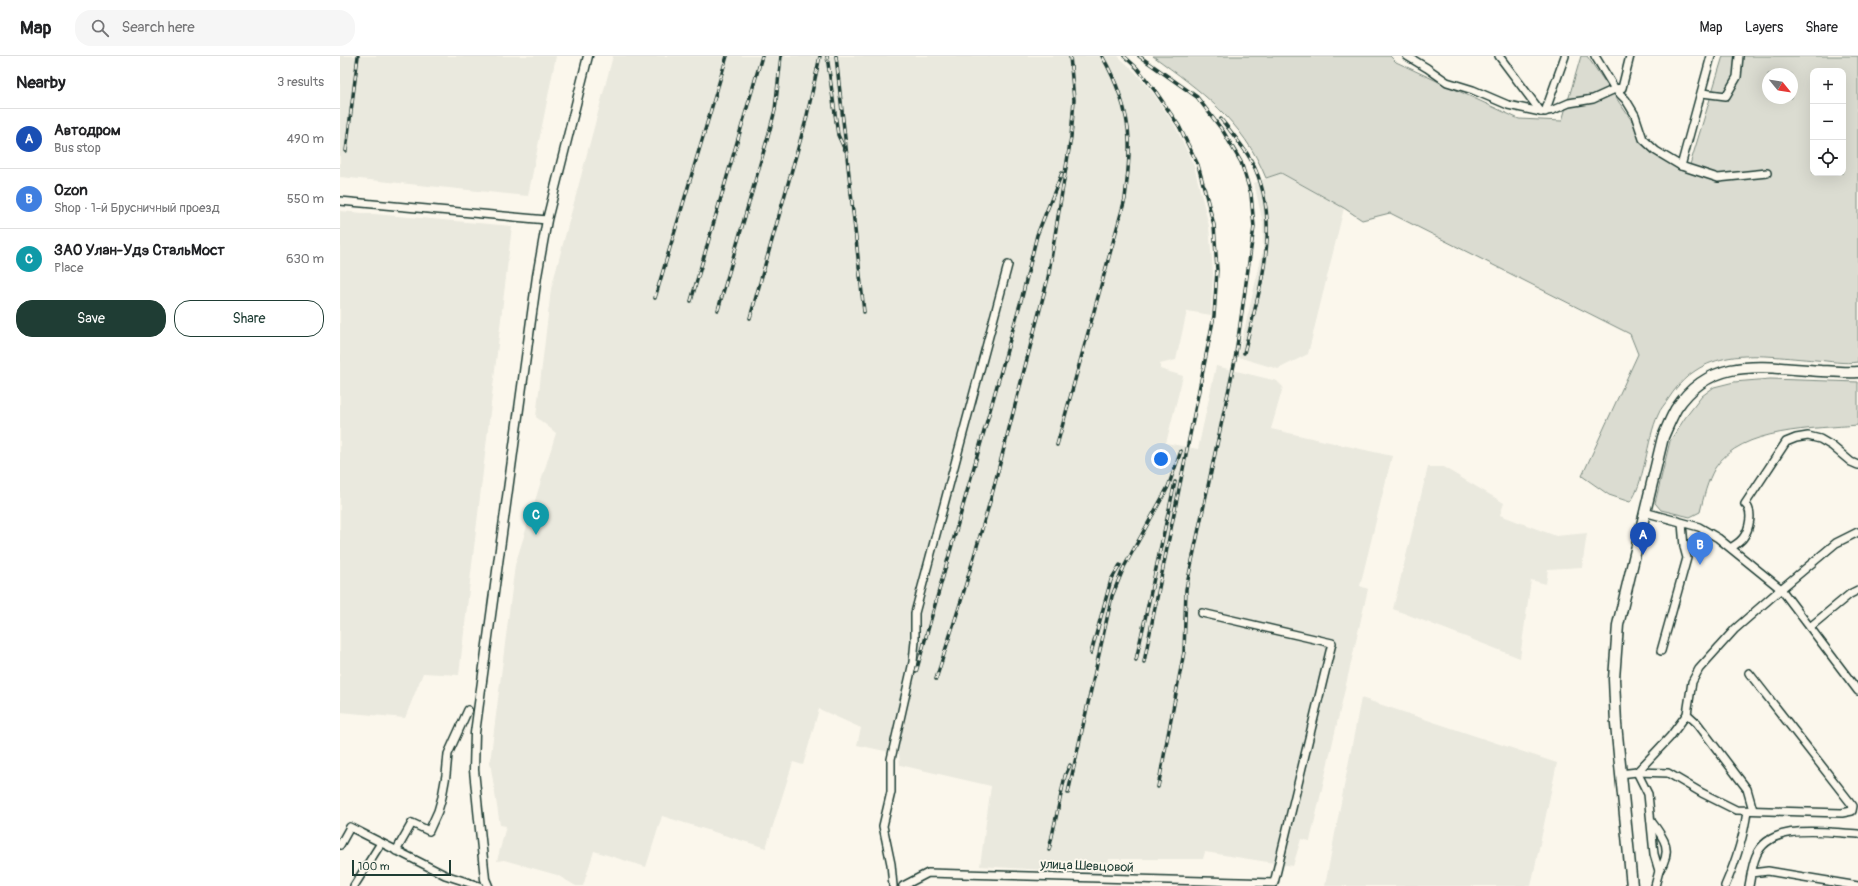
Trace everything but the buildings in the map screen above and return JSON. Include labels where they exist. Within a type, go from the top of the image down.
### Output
[{"type":"main road","points":[[1632,886],[1620,774],[1614,682],[1618,625],[1663,437],[1676,410],[1691,390],[1707,377],[1728,370],[1748,368],[1858,372]]},
{"type":"street","points":[[488,886],[485,879],[474,770],[475,733],[536,284],[547,220],[588,56]]},
{"type":"street","points":[[1406,56],[1447,82],[1473,90],[1508,105],[1543,112],[1569,103],[1593,99],[1614,89],[1622,88],[1630,56]]},
{"type":"street","points":[[1499,56],[1543,112]]},
{"type":"street","points":[[1543,112],[1565,56]]},
{"type":"street","points":[[1595,56],[1614,89],[1626,100],[1635,115],[1643,140],[1656,151],[1681,166],[1718,178],[1767,173]]},
{"type":"street","points":[[1681,166],[1711,56]]},
{"type":"street","points":[[1702,93],[1726,96],[1737,76],[1739,56]]},
{"type":"street","points":[[340,201],[547,220]]},
{"type":"street","points":[[893,886],[891,864],[883,826],[891,792],[892,759],[913,662],[915,613],[1008,265]]},
{"type":"street","points":[[1731,548],[1743,538],[1750,512],[1749,507],[1746,504],[1786,442],[1802,436],[1820,439],[1832,446],[1851,462],[1858,465]]},
{"type":"street","points":[[1644,512],[1699,527],[1718,538],[1781,589],[1858,691]]},
{"type":"street","points":[[1661,651],[1687,558],[1683,541],[1682,523]]},
{"type":"street","points":[[1637,772],[1670,737],[1687,714],[1692,682],[1698,669],[1735,629],[1781,589],[1836,543],[1858,532]]},
{"type":"street","points":[[1810,627],[1839,603],[1858,590]]},
{"type":"street","name":"улица Шевцовой","points":[[903,886],[928,873],[1274,882],[1332,642],[1202,613]]},
{"type":"street","points":[[1620,774],[1637,772],[1668,773],[1702,793],[1736,810],[1850,812],[1854,808],[1749,673]]},
{"type":"street","points":[[396,851],[412,823],[429,831],[438,811],[442,797],[448,754],[468,710]]},
{"type":"street","points":[[1687,714],[1697,723],[1747,789],[1750,810],[1732,871],[1725,886]]},
{"type":"street","points":[[1637,772],[1648,794],[1654,854],[1659,871]]},
{"type":"street","points":[[1651,821],[1664,838],[1667,848],[1666,861],[1659,871],[1655,886]]},
{"type":"street","points":[[340,845],[350,827],[445,875],[479,886]]},
{"type":"street","points":[[1749,886],[1756,856],[1764,843],[1776,836],[1793,832],[1858,834]]},
{"type":"street","points":[[354,886],[381,843]]},
{"type":"street","points":[[1752,873],[1768,871],[1858,886]]},
{"type":"shaded area","points":[[340,56],[556,56],[528,196],[340,177]]},
{"type":"shaded area","points":[[613,56],[1118,56],[1134,71],[1153,93],[1175,126],[1194,166],[1209,226],[1213,273],[1211,315],[1187,311],[1176,360],[1160,364],[1160,369],[1183,376],[1166,443],[1198,449],[1216,366],[1277,381],[1283,387],[1271,429],[1392,456],[1360,586],[1368,589],[1310,841],[1301,839],[1293,866],[1205,852],[1203,859],[1109,859],[1107,874],[980,866],[991,786],[900,765],[899,754],[857,745],[861,728],[819,709],[803,765],[793,762],[766,848],[662,816],[646,867],[594,851],[583,886],[576,886],[557,875],[504,860],[497,861],[506,826],[500,825],[490,762],[515,565],[556,433],[536,417],[551,289]]},
{"type":"shaded area","points":[[1153,56],[1390,56],[1396,62],[1519,119],[1562,121],[1581,56],[1587,56],[1657,157],[1689,168],[1723,56],[1858,56],[1858,362],[1842,363],[1754,356],[1735,357],[1716,361],[1699,368],[1683,380],[1659,413],[1654,425],[1642,474],[1635,495],[1630,502],[1609,495],[1582,476],[1638,354],[1630,334],[1390,213],[1362,220],[1344,208],[1281,173],[1266,178],[1257,158],[1233,124],[1204,95]]},
{"type":"shaded area","points":[[1280,173],[1344,208],[1308,354],[1278,369],[1238,357],[1263,250],[1263,223],[1254,183]]},
{"type":"shaded area","points":[[340,211],[512,226],[459,675],[423,673],[405,718],[340,712]]},
{"type":"shaded area","points":[[1770,379],[1858,382],[1858,425],[1801,430],[1760,437],[1742,445],[1727,455],[1715,468],[1704,495],[1700,512],[1690,517],[1661,510],[1655,503],[1670,441],[1702,396],[1714,387],[1734,382]]},
{"type":"shaded area","points":[[1428,467],[1443,467],[1504,503],[1500,515],[1556,536],[1587,533],[1582,567],[1548,569],[1546,584],[1531,580],[1520,658],[1393,609]]},
{"type":"shaded area","points":[[1361,698],[1557,763],[1531,886],[1325,886]]},
{"type":"railway","points":[[346,151],[358,56]]},
{"type":"railway","points":[[655,298],[727,56]]},
{"type":"railway","points":[[691,301],[762,56]]},
{"type":"railway","points":[[718,310],[775,110],[781,56]]},
{"type":"railway","points":[[750,318],[806,120],[820,56]]},
{"type":"railway","points":[[827,56],[838,135],[845,150]]},
{"type":"railway","points":[[836,56],[864,312]]},
{"type":"railway","points":[[936,679],[961,601],[991,498],[1048,278],[1071,137],[1074,100],[1070,56]]},
{"type":"railway","points":[[1057,445],[1125,199],[1129,155],[1128,129],[1124,107],[1112,75],[1102,56]]},
{"type":"railway","points":[[1124,56],[1137,68],[1156,92],[1179,126],[1198,165],[1214,225],[1217,270],[1214,316],[1144,662]]},
{"type":"railway","points":[[1139,56],[1197,97],[1223,131],[1241,162],[1251,194],[1254,227],[1235,360],[1186,589],[1184,652],[1158,787]]},
{"type":"railway","points":[[1221,119],[1241,144],[1251,160],[1261,184],[1266,208],[1266,256],[1262,280],[1244,353]]},
{"type":"railway","points":[[916,672],[1022,297],[1037,235],[1062,173]]},
{"type":"railway","points":[[1068,793],[1112,596],[1124,567],[1168,487],[1181,451]]},
{"type":"railway","points":[[1136,660],[1175,482]]},
{"type":"railway","points":[[1091,653],[1111,580],[1120,565]]},
{"type":"railway","points":[[1049,850],[1065,776],[1070,765]]},
{"type":"place","name":"ЗАО Улан-Удэ СтальМост","points":[[536,535]]},
{"type":"place","name":"Автодром","points":[[1643,555]]},
{"type":"place","name":"Ozon","points":[[1700,565]]}]
